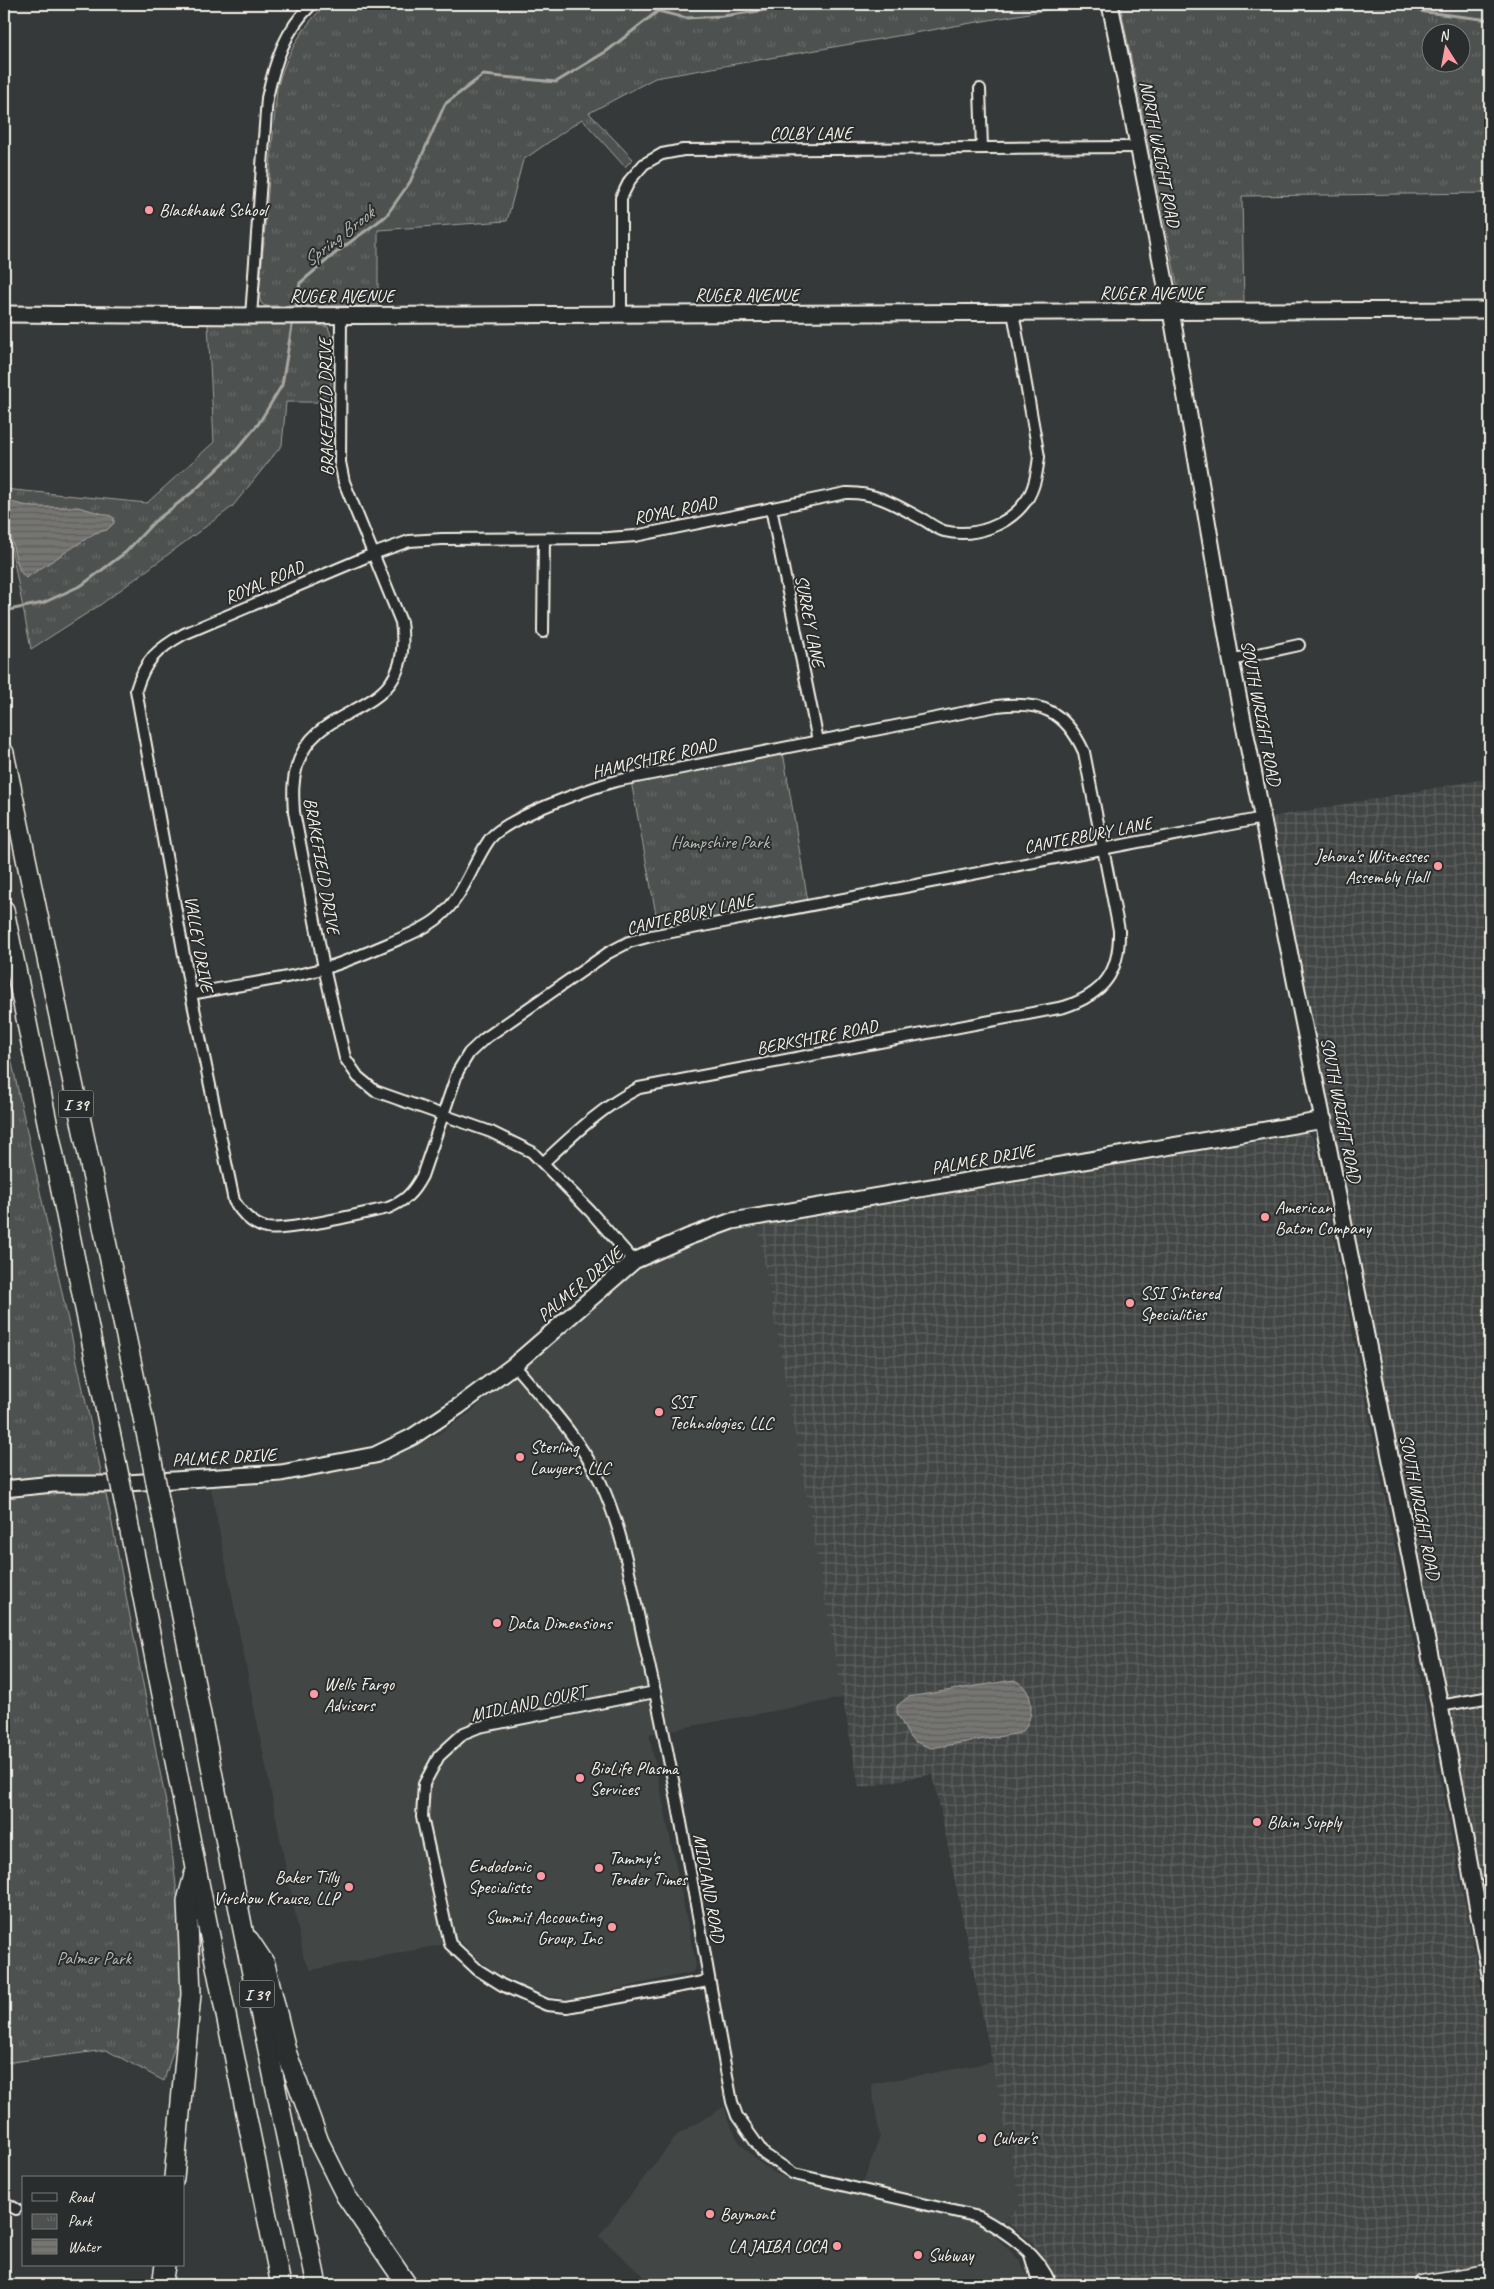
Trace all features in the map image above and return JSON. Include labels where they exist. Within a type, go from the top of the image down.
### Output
[{"type":"highway","name":"I 39","points":[[4,752],[160,1504],[243,1930],[317,2285]]},
{"type":"highway","name":"I 39","points":[[4,910],[281,2285]]},
{"type":"highway","points":[[174,2176],[191,1994],[187,1901],[196,1868]]},
{"type":"highway","points":[[243,1930],[265,1964],[287,2054],[319,2142],[346,2196],[407,2285]]},
{"type":"highway","points":[[163,2285],[165,2266]]},
{"type":"highway","points":[[1423,2285],[1490,2274]]},
{"type":"street","points":[[251,316],[266,98],[282,43],[296,20],[312,4]]},
{"type":"street","name":"NORTH WRIGHT ROAD","points":[[1110,4],[1140,147],[1171,311]]},
{"type":"street","points":[[980,89],[982,148]]},
{"type":"street","name":"COLBY LANE","points":[[621,314],[621,198],[630,180],[644,164],[662,154],[683,150],[1140,147]]},
{"type":"street","name":"RUGER AVENUE","points":[[4,314],[273,316],[1490,310]]},
{"type":"street","name":"SOUTH WRIGHT ROAD","points":[[1171,311],[1231,660],[1440,1706],[1490,1974]]},
{"type":"street","name":"ROYAL ROAD","points":[[145,666],[165,645],[184,634],[373,554],[409,541],[635,536],[846,492],[863,492],[881,497],[943,530],[966,533],[989,529],[1010,518],[1026,501],[1036,480],[1039,457],[1013,312]]},
{"type":"street","name":"BRAKEFIELD DRIVE","points":[[341,315],[340,462],[350,499],[401,622],[404,642],[402,660],[394,678],[382,694],[324,727],[308,744],[297,764],[292,787],[294,812],[324,968],[345,1058],[358,1077],[375,1091],[491,1132],[532,1152],[544,1162],[634,1261]]},
{"type":"street","name":"SURREY LANE","points":[[771,508],[818,741]]},
{"type":"street","points":[[543,632],[544,539]]},
{"type":"street","points":[[1231,660],[1299,645]]},
{"type":"street","name":"VALLEY DRIVE","points":[[145,666],[136,690],[192,994],[234,1201],[242,1213],[252,1222]]},
{"type":"street","name":"HAMPSHIRE ROAD","points":[[192,994],[324,968],[354,959],[437,919],[452,906],[490,839],[506,827],[526,817],[593,788],[616,781],[997,706],[1018,704],[1038,706],[1054,712],[1066,722],[1084,752],[1102,848]]},
{"type":"street","name":"CANTERBURY LANE","points":[[252,1222],[275,1229],[388,1208],[403,1202],[414,1191],[422,1176],[458,1071],[469,1053],[484,1039],[608,953],[629,942],[651,936],[1263,818]]},
{"type":"street","name":"BERKSHIRE ROAD","points":[[544,1162],[605,1108],[620,1097],[639,1088],[1064,1007],[1080,1002],[1094,994],[1110,976],[1119,950],[1119,930],[1102,848]]},
{"type":"street","name":"PALMER DRIVE","points":[[4,1489],[53,1484],[112,1484],[281,1473],[375,1455],[412,1437],[459,1406],[514,1365],[634,1261],[688,1236],[732,1221],[1324,1120]]},
{"type":"street","name":"MIDLAND ROAD","points":[[514,1365],[570,1430],[599,1480],[618,1531],[655,1692],[682,1826],[708,1981],[734,2109],[764,2154],[794,2174],[979,2217],[1006,2232],[1042,2266],[1051,2285]]},
{"type":"street","name":"MIDLAND COURT","points":[[655,1692],[479,1727],[464,1733],[438,1756],[424,1784],[422,1817],[450,1944],[478,1970],[502,1985],[547,2005],[567,2007],[708,1981]]},
{"type":"street","points":[[1440,1706],[1490,1697]]},
{"type":"street","points":[[4,2202],[16,2210]]},
{"type":"street","name":"MIDLAND ROAD","points":[[1029,2254],[1039,2285]]},
{"type":"shaded area","points":[[1490,778],[1490,1928],[1272,817]]},
{"type":"shaded area","points":[[1308,1133],[1314,1138],[1317,1152],[1490,2032],[1490,2264],[1465,2272],[1377,2285],[1055,2285],[1046,2262],[1031,2241],[1005,2221],[1021,2203],[933,1774],[859,1788],[757,1223]]},
{"type":"shaded area","points":[[757,1223],[843,1698],[649,1734],[696,1965],[694,1972],[570,1999],[548,1996],[524,1987],[491,1969],[470,1952],[461,1941],[311,1970],[304,1959],[210,1484],[287,1479],[361,1468],[436,1436],[471,1412],[614,1287],[650,1263],[681,1246],[725,1230]]},
{"type":"shaded area","points":[[993,2062],[1021,2203],[993,2234],[1020,2261],[1032,2285],[653,2285],[599,2236],[678,2134],[724,2107],[729,2123],[740,2143],[756,2160],[774,2173],[801,2183],[858,2196],[880,2137],[871,2084]]},
{"type":"green space","points":[[326,4],[1081,4],[655,78],[589,113],[633,159],[625,167],[582,119],[523,160],[507,221],[378,230],[378,305],[265,306],[261,303],[259,296],[277,88],[285,64],[296,43],[309,23]]},
{"type":"green space","points":[[1120,4],[1490,4],[1490,193],[1242,196],[1244,305],[1218,305],[1180,299]]},
{"type":"green space","points":[[208,324],[319,325],[328,327],[331,335],[331,402],[286,402],[282,445],[232,507],[100,605],[31,649],[4,511],[4,489],[147,503],[214,442]]},
{"type":"green space","name":"Hampshire Park","points":[[783,752],[808,902],[659,930],[631,781]]},
{"type":"green space","name":"Palmer Park","points":[[4,1026],[110,1513],[167,1808],[189,1997],[164,2081],[106,2050],[4,2063]]},
{"type":"water","points":[[10,502],[33,507],[78,507],[111,516],[114,518],[114,523],[107,530],[95,533],[26,578],[18,566],[13,547],[7,510]]},
{"type":"water","points":[[1014,1680],[1021,1684],[1030,1697],[1031,1712],[1029,1720],[1021,1733],[931,1748],[910,1738],[897,1713],[897,1706],[908,1697]]},
{"type":"waterway","points":[[658,4],[658,11],[686,18],[723,16],[808,4]]},
{"type":"waterway","name":"Spring Brook","points":[[295,312],[300,283],[338,251],[386,216],[410,182],[445,104],[483,75],[556,82],[607,51],[658,11],[674,4]]},
{"type":"waterway","points":[[837,4],[857,4]]},
{"type":"waterway","points":[[1400,4],[1425,12],[1490,20]]},
{"type":"waterway","name":"Spring Brook","points":[[4,611],[43,603],[82,585],[126,552],[154,522],[194,491],[233,454],[259,423],[282,385],[293,320]]},
{"type":"place","name":"Blackhawk School","points":[[149,210]]},
{"type":"place","name":"Jehova's Witnesses Assembly Hall","points":[[1438,866]]},
{"type":"place","name":"American Baton Company","points":[[1265,1217]]},
{"type":"place","name":"SSI Sintered Specialities","points":[[1130,1303]]},
{"type":"place","name":"SSI Technologies, LLC","points":[[659,1412]]},
{"type":"place","name":"Sterling Lawyers, LLC","points":[[520,1457]]},
{"type":"place","name":"Data Dimensions","points":[[497,1623]]},
{"type":"place","name":"Wells Fargo Advisors","points":[[314,1694]]},
{"type":"place","name":"BioLife Plasma Services","points":[[580,1778]]},
{"type":"place","name":"Blain Supply","points":[[1257,1822]]},
{"type":"place","name":"Tammy's Tender Times","points":[[599,1868]]},
{"type":"place","name":"Endodonic Specialists","points":[[541,1876]]},
{"type":"place","name":"Baker Tilly Virchow Krause, LLP","points":[[349,1887]]},
{"type":"place","name":"Summit Accounting Group, Inc","points":[[612,1927]]},
{"type":"place","name":"Culver's","points":[[982,2138]]},
{"type":"place","name":"Baymont","points":[[710,2214]]},
{"type":"place","name":"LA JAIBA LOCA","points":[[837,2246]]},
{"type":"place","name":"Subway","points":[[918,2255]]}]
